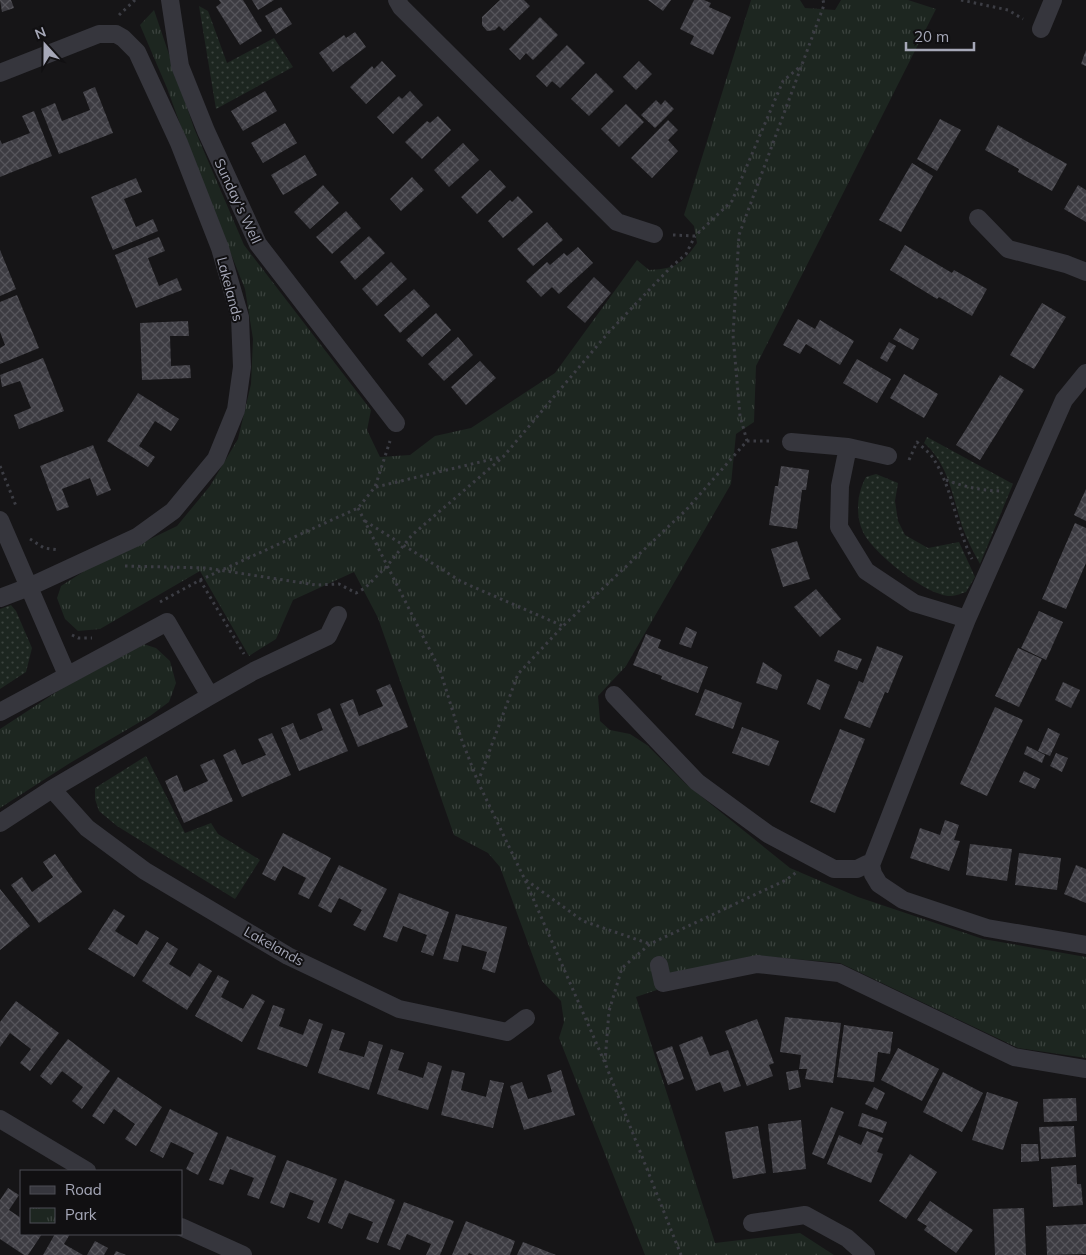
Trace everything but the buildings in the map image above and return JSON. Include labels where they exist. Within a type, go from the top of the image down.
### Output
[{"type":"street","name":"Sunday's Well","points":[[170,0],[180,66],[206,131],[258,244],[396,423]]},
{"type":"street","points":[[397,0],[401,7],[618,222],[654,234]]},
{"type":"street","points":[[1041,29],[1053,0]]},
{"type":"street","name":"Lakelands","points":[[0,72],[99,34],[116,34],[123,38],[137,52],[182,152],[220,248],[240,317],[242,366],[236,410],[216,459],[173,511],[137,537],[29,587],[0,598]]},
{"type":"street","points":[[978,218],[1008,249],[1066,264],[1086,272]]},
{"type":"street","points":[[1086,373],[1064,400],[967,619],[871,865],[873,874],[880,884],[902,900],[987,928],[1086,945]]},
{"type":"street","points":[[791,442],[848,447],[888,456]]},
{"type":"street","points":[[848,447],[840,486],[839,527],[866,571],[914,603],[967,619]]},
{"type":"street","points":[[0,520],[67,675]]},
{"type":"street","points":[[0,823],[52,788],[210,696],[254,671],[328,636],[338,615]]},
{"type":"street","points":[[0,712],[167,622],[210,696]]},
{"type":"street","points":[[614,695],[697,782],[768,834],[834,869],[857,869],[867,864],[871,865]]},
{"type":"street","name":"Lakelands","points":[[52,788],[87,828],[145,871],[297,960],[399,1009],[507,1032],[526,1018]]},
{"type":"street","points":[[659,965],[663,983],[756,964],[839,972],[1014,1057],[1086,1070]]},
{"type":"street","points":[[0,1119],[85,1170]]},
{"type":"street","points":[[752,1223],[805,1215],[847,1238],[866,1255]]},
{"type":"street","points":[[182,1227],[243,1255]]},
{"type":"path","points":[[478,782],[518,674],[563,626],[686,510],[747,440],[740,416],[733,335],[739,235],[803,64],[824,5],[823,0]]},
{"type":"path","points":[[961,0],[1008,10],[1041,29]]},
{"type":"path","points":[[123,566],[206,568],[316,585],[339,584],[356,593],[365,588],[387,566],[412,535],[503,457],[608,333],[670,268],[686,254],[695,236],[732,201],[783,81],[803,64]]},
{"type":"path","points":[[654,234],[695,236]]},
{"type":"path","points":[[200,580],[358,508],[376,487],[396,423]]},
{"type":"path","points":[[888,456],[906,466],[917,442],[932,456],[945,480],[964,543],[977,569],[986,577]]},
{"type":"path","points":[[376,487],[503,457]]},
{"type":"path","points":[[945,480],[987,491],[1015,490],[1023,492]]},
{"type":"path","points":[[358,508],[440,670],[461,738],[478,782],[526,880],[605,1063],[680,1255]]},
{"type":"path","points":[[364,521],[462,582],[563,626]]},
{"type":"path","points":[[44,548],[66,549]]},
{"type":"path","points":[[605,1063],[609,1011],[622,968],[650,944],[786,880],[815,859]]},
{"type":"path","points":[[526,880],[583,921],[650,944],[659,965]]},
{"type":"green space","points":[[751,0],[800,0],[805,8],[835,10],[841,0],[908,0],[936,9],[756,366],[754,422],[736,434],[731,484],[626,666],[598,696],[600,721],[610,730],[630,734],[647,745],[686,784],[790,868],[858,897],[983,939],[1086,957],[1086,1058],[1018,1048],[840,963],[758,956],[636,997],[715,1243],[800,1233],[834,1255],[645,1255],[559,1038],[564,1022],[561,1001],[542,981],[500,867],[488,853],[454,835],[378,618],[354,572],[293,600],[276,639],[249,656],[200,571],[100,629],[78,631],[65,619],[57,598],[61,586],[86,570],[177,526],[210,486],[238,439],[251,384],[253,339],[245,289],[192,157],[167,88],[140,25],[154,10],[194,128],[244,245],[371,410],[367,430],[380,457],[410,455],[435,436],[471,428],[555,373],[637,260],[649,270],[672,267],[682,261],[692,250],[697,243],[694,226],[684,215]]},
{"type":"green space","points":[[199,6],[208,11],[227,63],[274,38],[293,67],[216,109]]},
{"type":"green space","points":[[927,437],[1013,484],[980,564],[962,526],[944,470],[939,460],[924,443]]},
{"type":"green space","points":[[876,474],[898,483],[895,501],[898,521],[905,535],[928,548],[959,542],[975,577],[966,592],[951,596],[929,589],[889,562],[869,541],[860,525],[858,504],[866,477]]},
{"type":"green space","points":[[11,605],[16,611],[32,648],[26,672],[0,689],[0,609]]},
{"type":"green space","points":[[140,643],[156,648],[170,661],[176,683],[169,702],[150,716],[70,763],[0,808],[0,729],[116,653]]},
{"type":"green space","points":[[146,756],[185,833],[211,823],[218,834],[260,860],[235,899],[117,826],[99,811],[95,799],[95,788]]}]
